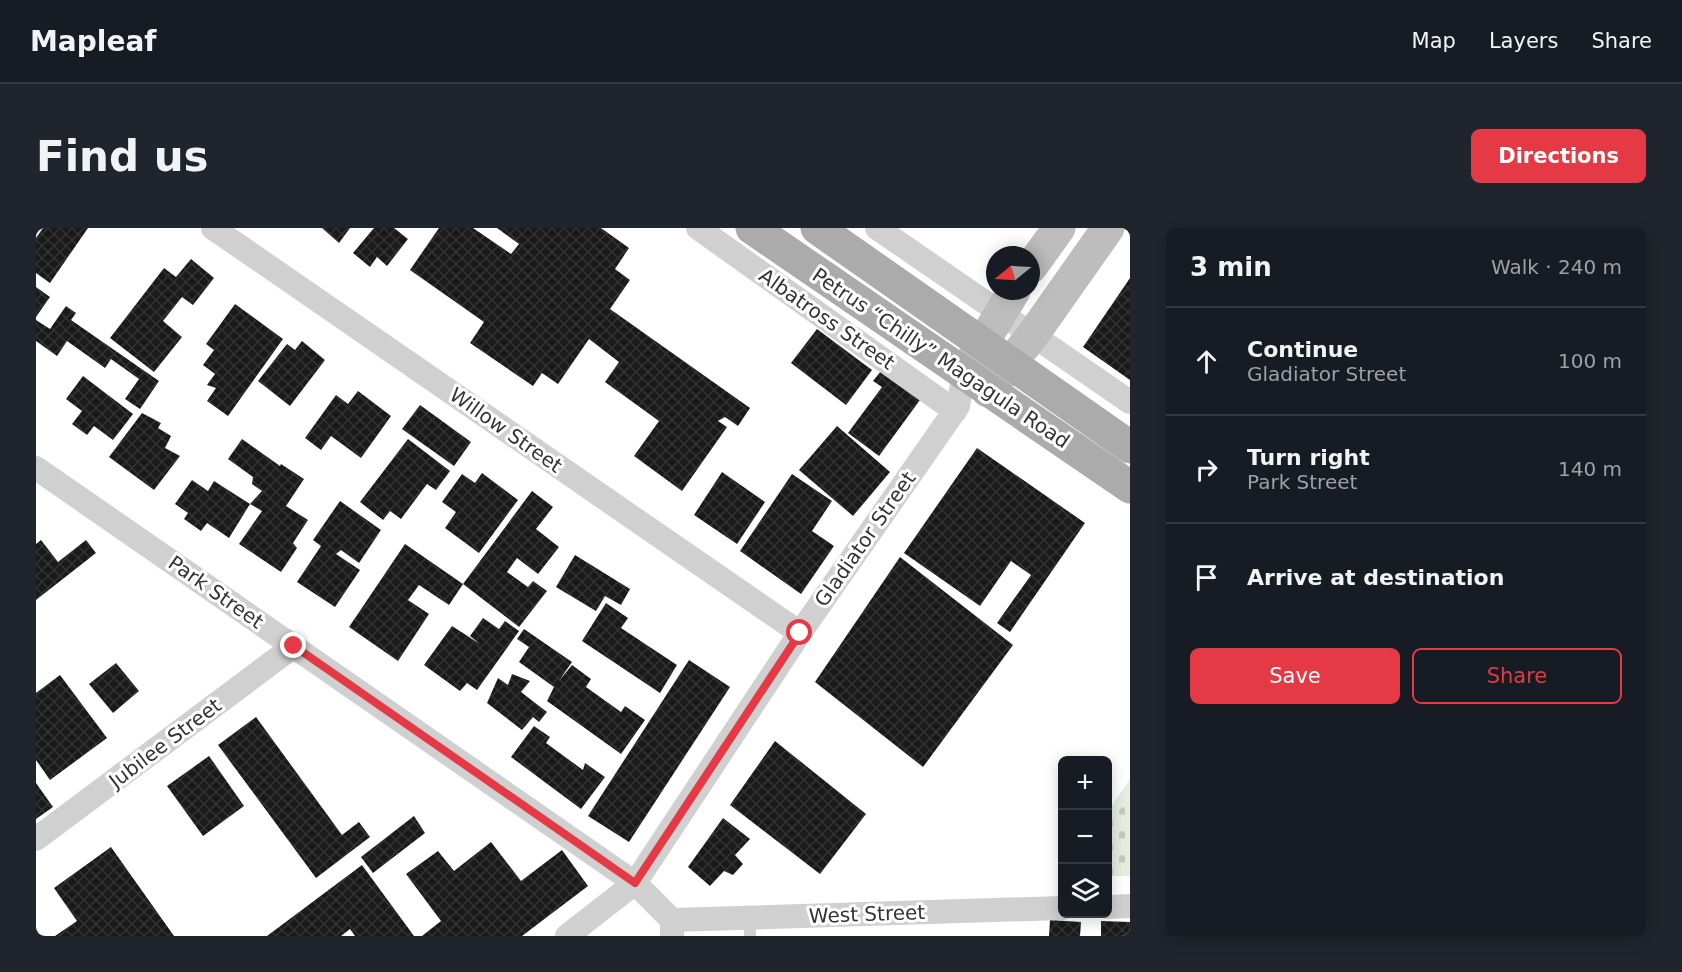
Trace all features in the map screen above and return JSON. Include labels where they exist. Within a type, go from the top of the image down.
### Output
[{"type":"main road","name":"Petrus “Chilly” Magagula Road","points":[[752,228],[1130,487]]},
{"type":"main road","name":"Petrus “Chilly” Magagula Road","points":[[817,228],[1130,447]]},
{"type":"street","name":"Willow Street","points":[[213,228],[800,633]]},
{"type":"street","name":"Albatross Street","points":[[698,228],[957,409]]},
{"type":"street","points":[[877,228],[1006,302],[1032,336],[1130,402]]},
{"type":"street","points":[[1040,254],[1059,228]]},
{"type":"street","name":"Gladiator Street","points":[[635,883],[800,633],[976,382],[1009,363],[1032,336],[1108,228]]},
{"type":"street","name":"Gladiator Street","points":[[976,382],[981,343],[1006,302]]},
{"type":"street","name":"Park Street","points":[[36,468],[635,883],[672,928]]},
{"type":"street","name":"Jubilee Street","points":[[36,839],[294,646]]},
{"type":"street","points":[[567,936],[635,883]]},
{"type":"street","points":[[1112,907],[1130,906]]},
{"type":"street","name":"West Street","points":[[672,928],[750,927],[1058,908]]},
{"type":"green space","points":[[1130,779],[1130,795],[1112,821],[1112,805]]},
{"type":"green space","points":[[1130,795],[1130,876],[1112,876],[1112,821]]},
{"type":"building","points":[[43,228],[88,228],[50,283],[36,273],[36,238]]},
{"type":"building","points":[[322,228],[350,228],[339,243]]},
{"type":"building","points":[[374,228],[394,228],[408,239],[387,266],[377,257],[370,267],[353,253]]},
{"type":"building","points":[[439,228],[473,228],[511,254],[519,244],[497,228],[601,228],[629,248],[615,269],[630,280],[610,309],[750,408],[738,426],[725,417],[718,421],[727,427],[682,491],[634,456],[659,421],[605,382],[619,362],[589,339],[558,384],[542,373],[533,386],[470,343],[484,322],[410,270]]},
{"type":"building","points":[[191,259],[214,278],[193,305],[182,297],[163,321],[182,337],[154,372],[110,338],[164,268],[176,277]]},
{"type":"building","points":[[1130,278],[1130,380],[1083,347]]},
{"type":"building","points":[[36,287],[50,297],[36,317]]},
{"type":"building","points":[[235,304],[283,339],[228,416],[207,401],[216,388],[207,385],[215,374],[203,365],[214,350],[206,344]]},
{"type":"building","points":[[66,306],[76,313],[71,320],[159,381],[140,409],[125,399],[139,379],[111,359],[105,368],[67,341],[57,356],[36,341],[36,320],[50,329]]},
{"type":"building","points":[[817,329],[872,370],[846,405],[791,363]]},
{"type":"building","points":[[302,341],[325,360],[290,406],[258,381],[287,344],[295,350]]},
{"type":"building","points":[[881,371],[920,400],[879,456],[848,433],[882,387],[873,381]]},
{"type":"building","points":[[83,376],[133,414],[113,440],[94,426],[87,435],[72,424],[82,411],[66,399]]},
{"type":"building","points":[[358,391],[391,416],[361,458],[331,436],[321,450],[305,438],[336,395],[348,404]]},
{"type":"building","points":[[420,405],[471,442],[454,466],[402,429]]},
{"type":"building","points":[[142,413],[161,423],[158,428],[171,436],[165,448],[180,456],[154,490],[109,457]]},
{"type":"building","points":[[837,426],[890,472],[853,516],[799,470]]},
{"type":"building","points":[[242,439],[280,466],[281,464],[304,479],[286,506],[308,520],[293,543],[297,548],[281,572],[239,544],[262,511],[250,504],[262,491],[252,484],[253,477],[228,459]]},
{"type":"building","points":[[408,439],[450,471],[436,490],[427,484],[401,519],[390,511],[383,520],[360,502]]},
{"type":"building","points":[[977,448],[1085,523],[1010,632],[997,623],[1031,575],[1011,561],[980,606],[904,553]]},
{"type":"building","points":[[722,472],[765,502],[737,544],[694,515]]},
{"type":"building","points":[[482,473],[518,500],[479,553],[445,528],[456,512],[442,502],[462,474],[475,483]]},
{"type":"building","points":[[792,474],[832,501],[812,531],[834,546],[801,594],[740,551]]},
{"type":"building","points":[[192,480],[208,491],[214,481],[250,504],[229,538],[207,523],[201,531],[184,519],[188,513],[175,504]]},
{"type":"building","points":[[532,491],[553,507],[536,529],[559,547],[538,574],[517,558],[507,572],[528,587],[533,581],[547,591],[519,627],[463,584]]},
{"type":"building","points":[[340,501],[381,530],[359,563],[341,550],[336,554],[360,570],[335,607],[297,582],[321,546],[313,540]]},
{"type":"building","points":[[41,540],[58,562],[86,540],[96,553],[36,600],[36,544]]},
{"type":"building","points":[[405,544],[463,584],[449,605],[419,585],[408,600],[429,614],[398,661],[349,627]]},
{"type":"building","points":[[575,555],[630,589],[621,605],[605,596],[596,611],[556,587]]},
{"type":"building","points":[[900,557],[1013,645],[923,767],[815,682]]},
{"type":"building","points":[[606,603],[628,618],[621,628],[677,665],[660,693],[582,641]]},
{"type":"building","points":[[483,618],[499,629],[505,621],[519,631],[477,690],[467,683],[460,691],[424,665],[452,626],[480,644],[470,636]]},
{"type":"building","points":[[524,629],[572,662],[559,681],[572,665],[591,679],[586,687],[621,712],[625,706],[645,720],[621,754],[547,701],[554,687],[519,662],[529,647],[517,639]]},
{"type":"building","points":[[689,660],[730,687],[629,842],[588,816]]},
{"type":"building","points":[[116,663],[139,691],[113,713],[89,684]]},
{"type":"building","points":[[512,674],[530,681],[521,692],[547,712],[539,722],[533,717],[522,730],[487,703],[498,678],[508,685]]},
{"type":"building","points":[[60,675],[107,738],[50,780],[36,760],[36,693]]},
{"type":"building","points":[[256,717],[342,835],[359,822],[370,837],[316,878],[218,745]]},
{"type":"building","points":[[534,726],[550,737],[546,743],[583,770],[585,763],[605,777],[581,809],[511,757]]},
{"type":"building","points":[[775,741],[866,814],[820,874],[730,805]]},
{"type":"building","points":[[209,756],[244,806],[203,836],[167,786]]},
{"type":"building","points":[[36,783],[53,807],[36,819]]},
{"type":"building","points":[[414,816],[425,833],[373,873],[361,857]]},
{"type":"building","points":[[723,818],[750,839],[735,855],[743,864],[733,875],[724,871],[710,886],[688,867]]},
{"type":"building","points":[[491,842],[521,881],[562,850],[588,886],[522,936],[422,936],[441,921],[406,874],[438,851],[454,871]]},
{"type":"building","points":[[111,847],[174,936],[55,936],[77,921],[54,888]]},
{"type":"building","points":[[362,865],[414,936],[355,936],[350,929],[341,936],[267,936]]},
{"type":"building","points":[[1050,920],[1081,922],[1080,936],[1049,936]]},
{"type":"building","points":[[1101,921],[1130,922],[1130,936],[1101,936]]},
{"type":"route","points":[[294,646],[635,883],[800,633]]}]
